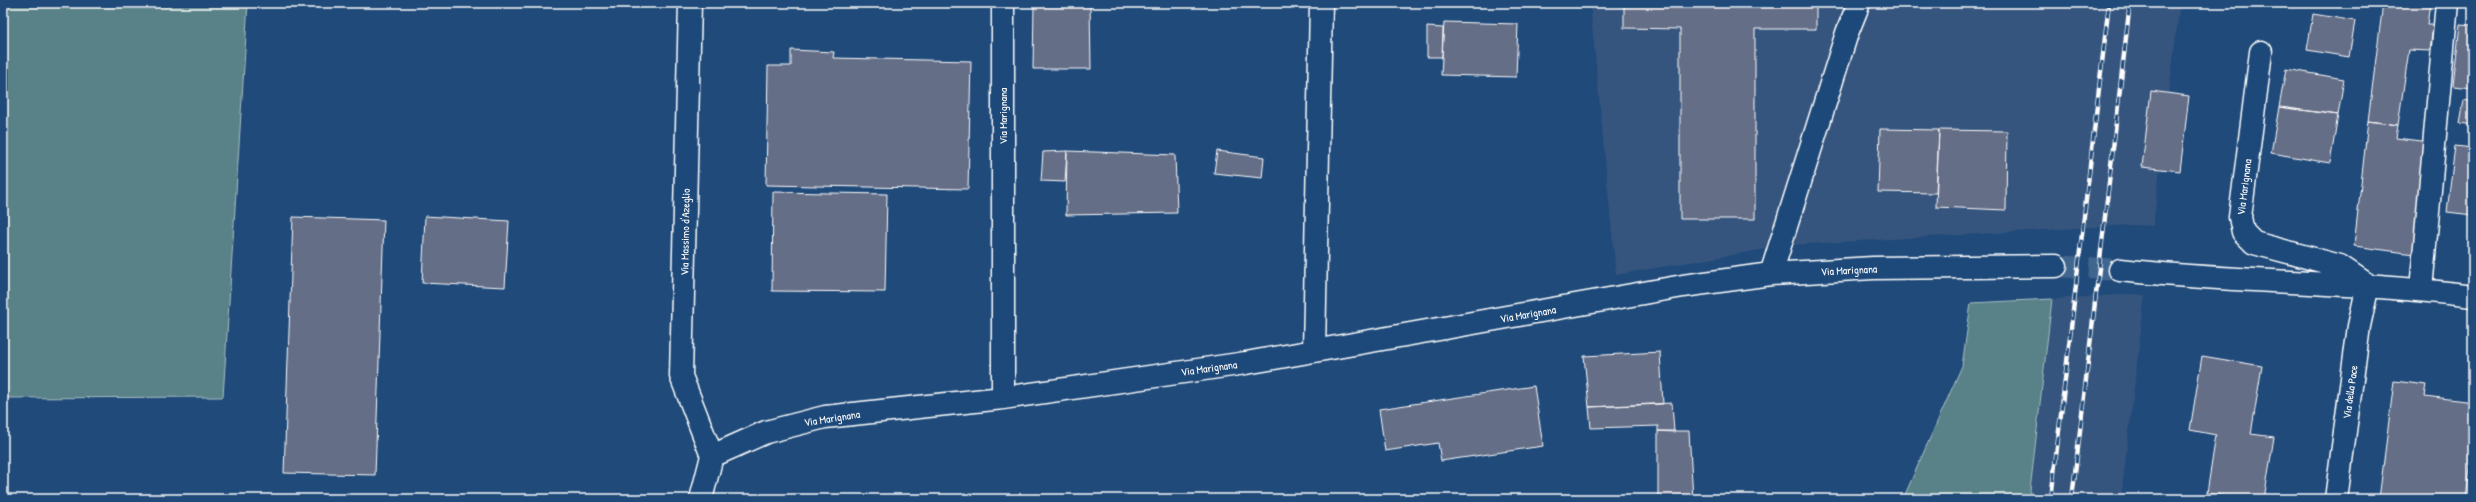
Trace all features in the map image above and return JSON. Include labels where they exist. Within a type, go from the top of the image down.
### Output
[{"type":"street","name":"Via Massimo d'Azeglio","points":[[690,3],[681,376],[712,456]]},
{"type":"street","name":"Via Marignana","points":[[1003,3],[1003,398]]},
{"type":"street","points":[[1314,351],[1321,3]]},
{"type":"street","points":[[1772,274],[1847,33],[1859,3]]},
{"type":"street","points":[[2421,289],[2448,3]]},
{"type":"street","name":"Via Marignana","points":[[2262,52],[2240,217],[2243,232],[2254,243],[2340,266],[2368,285]]},
{"type":"street","name":"Via Marignana","points":[[712,456],[766,432],[825,417],[1003,398],[1314,351],[1683,286],[1772,274],[1873,268],[2056,266]]},
{"type":"street","name":"Via Marignana","points":[[2120,270],[2195,278],[2368,285],[2421,289],[2473,296]]},
{"type":"street","name":"Via della Pace","points":[[2336,499],[2360,326],[2368,285]]},
{"type":"street","points":[[701,499],[712,456]]},
{"type":"shaded area","points":[[1590,3],[2180,3],[2153,226],[2132,225],[1789,245],[1616,275]]},
{"type":"shaded area","points":[[2132,294],[2145,295],[2121,499],[2029,499],[2052,299]]},
{"type":"green space","points":[[3,3],[248,3],[223,397],[3,398]]},
{"type":"green space","points":[[2052,299],[2029,499],[1903,499],[1962,366],[1971,303]]},
{"type":"building","points":[[1034,3],[1090,3],[1091,69],[1033,69]]},
{"type":"building","points":[[1624,3],[1816,3],[1816,29],[1755,29],[1755,219],[1680,219],[1680,29],[1624,28]]},
{"type":"building","points":[[2383,3],[2430,3],[2427,25],[2433,25],[2430,51],[2409,50],[2398,125],[2368,121]]},
{"type":"building","points":[[2313,14],[2355,21],[2349,57],[2307,50]]},
{"type":"building","points":[[1444,22],[1518,24],[1516,77],[1441,75]]},
{"type":"building","points":[[2460,24],[2473,25],[2473,88],[2453,86]]},
{"type":"building","points":[[1427,27],[1443,28],[1442,57],[1427,57]]},
{"type":"building","points":[[791,50],[834,52],[833,58],[971,61],[968,189],[766,185],[768,66],[791,66]]},
{"type":"building","points":[[2286,69],[2344,79],[2338,115],[2279,107]]},
{"type":"building","points":[[2151,91],[2189,96],[2180,171],[2142,167]]},
{"type":"building","points":[[2464,100],[2473,102],[2473,125],[2460,123]]},
{"type":"building","points":[[2279,107],[2338,115],[2330,163],[2271,153]]},
{"type":"building","points":[[2368,121],[2398,125],[2396,138],[2429,142],[2414,254],[2354,246]]},
{"type":"building","points":[[1880,129],[1939,130],[1936,193],[1878,192]]},
{"type":"building","points":[[1939,130],[2007,131],[2006,210],[1936,207]]},
{"type":"building","points":[[2455,146],[2473,148],[2473,215],[2447,212]]},
{"type":"building","points":[[1067,151],[1065,182],[1041,181],[1043,152]]},
{"type":"building","points":[[1067,151],[1175,155],[1177,213],[1066,215]]},
{"type":"building","points":[[1217,151],[1264,157],[1262,178],[1214,173]]},
{"type":"building","points":[[773,192],[887,194],[885,292],[772,291]]},
{"type":"building","points":[[425,216],[509,221],[505,287],[422,283]]},
{"type":"building","points":[[293,217],[384,220],[375,475],[284,473]]},
{"type":"building","points":[[1660,352],[1663,404],[1589,407],[1584,356]]},
{"type":"building","points":[[2202,356],[2262,366],[2251,434],[2274,437],[2264,499],[2242,499],[2207,493],[2216,435],[2190,430]]},
{"type":"building","points":[[2394,381],[2427,385],[2425,396],[2473,402],[2473,443],[2466,499],[2379,499]]},
{"type":"building","points":[[1534,386],[1543,446],[1441,461],[1438,443],[1385,451],[1379,409]]},
{"type":"building","points":[[1672,403],[1674,432],[1658,431],[1658,426],[1591,428],[1589,407]]},
{"type":"building","points":[[1658,431],[1689,431],[1693,499],[1643,499],[1658,496]]},
{"type":"building","points":[[901,496],[978,497],[901,499]]},
{"type":"tunnel","points":[[2056,266],[2120,270]]},
{"type":"railway","points":[[2051,499],[2109,3]]},
{"type":"railway","points":[[2072,499],[2130,3]]}]
